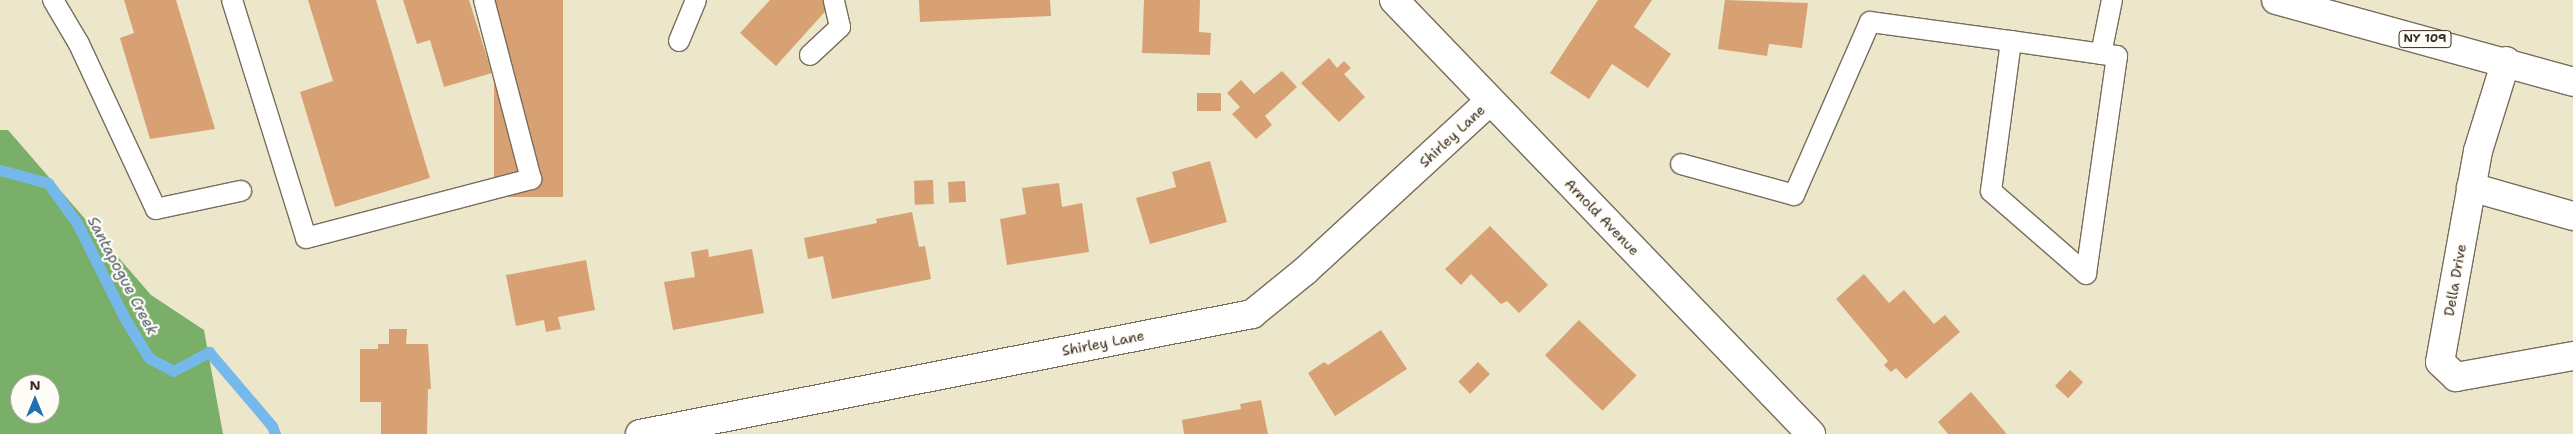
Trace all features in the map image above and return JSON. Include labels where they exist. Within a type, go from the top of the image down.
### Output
[{"type":"street","name":"Arnold Avenue","points":[[1394,0],[1811,434]]},
{"type":"street","name":"NY 109","points":[[2276,0],[2506,61],[2573,82]]},
{"type":"street","name":"Della Drive","points":[[2506,61],[2478,151],[2440,362],[2456,377],[2573,356]]},
{"type":"street","name":"Shirley Lane","points":[[640,434],[1252,314],[1305,271],[1490,101]]},
{"type":"street","points":[[2471,187],[2573,216]]},
{"type":"lane","points":[[53,0],[79,44],[156,208],[241,191]]},
{"type":"lane","points":[[232,0],[306,238],[531,179],[484,0]]},
{"type":"lane","points":[[679,41],[696,0]]},
{"type":"lane","points":[[810,55],[840,27],[834,0]]},
{"type":"lane","points":[[2101,54],[2112,0]]},
{"type":"lane","points":[[1682,164],[1794,195],[1870,22],[2011,41],[2117,56],[2086,274],[1991,191],[2011,41]]},
{"type":"green space","points":[[0,130],[8,130],[151,295],[204,330],[223,434],[0,434]]},
{"type":"building","points":[[124,0],[176,0],[215,129],[150,139],[120,38],[134,33]]},
{"type":"building","points":[[308,0],[376,0],[430,178],[335,207],[300,92],[333,81]]},
{"type":"building","points":[[403,0],[469,0],[492,73],[444,87],[430,40],[417,44]]},
{"type":"building","points":[[494,0],[563,0],[563,197],[494,197]]},
{"type":"building","points":[[770,0],[826,0],[831,5],[776,66],[740,33]]},
{"type":"building","points":[[919,0],[1050,0],[1051,16],[920,22]]},
{"type":"building","points":[[1144,0],[1200,0],[1199,32],[1211,33],[1210,55],[1142,53]]},
{"type":"building","points":[[1598,0],[1652,0],[1634,27],[1671,54],[1648,88],[1612,64],[1589,99],[1550,73]]},
{"type":"building","points":[[1725,0],[1808,3],[1802,48],[1769,44],[1767,56],[1718,49]]},
{"type":"building","points":[[1329,58],[1337,68],[1344,61],[1351,68],[1344,74],[1365,97],[1339,122],[1301,83]]},
{"type":"building","points":[[1282,71],[1297,87],[1265,116],[1272,125],[1256,139],[1232,114],[1240,107],[1227,93],[1241,80],[1254,94]]},
{"type":"building","points":[[1197,93],[1221,93],[1221,111],[1197,111]]},
{"type":"building","points":[[1210,161],[1227,222],[1150,244],[1136,198],[1176,187],[1172,172]]},
{"type":"building","points":[[933,180],[934,204],[915,205],[914,181]]},
{"type":"building","points":[[965,181],[966,202],[949,203],[948,182]]},
{"type":"building","points":[[1059,183],[1062,207],[1082,203],[1089,252],[1007,265],[1000,219],[1026,214],[1022,188]]},
{"type":"building","points":[[912,212],[919,247],[925,246],[931,279],[832,299],[823,256],[808,259],[804,238],[877,223],[876,219]]},
{"type":"building","points":[[1490,226],[1548,285],[1519,313],[1507,301],[1501,304],[1471,274],[1461,285],[1445,269]]},
{"type":"building","points":[[708,249],[709,257],[752,249],[764,313],[673,330],[664,282],[695,277],[691,252]]},
{"type":"building","points":[[586,260],[595,310],[558,317],[561,329],[546,332],[544,320],[516,326],[506,275]]},
{"type":"building","points":[[1864,274],[1889,303],[1904,290],[1934,324],[1945,315],[1960,332],[1906,379],[1896,368],[1891,372],[1884,365],[1888,361],[1836,299]]},
{"type":"building","points":[[1579,320],[1637,376],[1603,411],[1545,355]]},
{"type":"building","points":[[389,329],[407,329],[406,344],[428,344],[431,389],[428,389],[427,434],[381,434],[381,402],[360,402],[360,349],[378,349],[378,344],[389,344]]},
{"type":"building","points":[[1381,330],[1407,369],[1335,416],[1308,373],[1324,362],[1328,365]]},
{"type":"building","points":[[1478,362],[1490,374],[1470,394],[1458,382]]},
{"type":"building","points":[[2070,370],[2083,382],[2068,398],[2055,386]]},
{"type":"building","points":[[1971,392],[2005,434],[1948,434],[1938,422]]},
{"type":"building","points":[[1261,400],[1268,434],[1184,434],[1182,420],[1241,409],[1240,404]]},
{"type":"waterway","name":"Santapogue Creek","points":[[0,170],[48,183],[77,223],[125,319],[149,358],[173,371],[209,352],[272,426],[275,434]]}]
